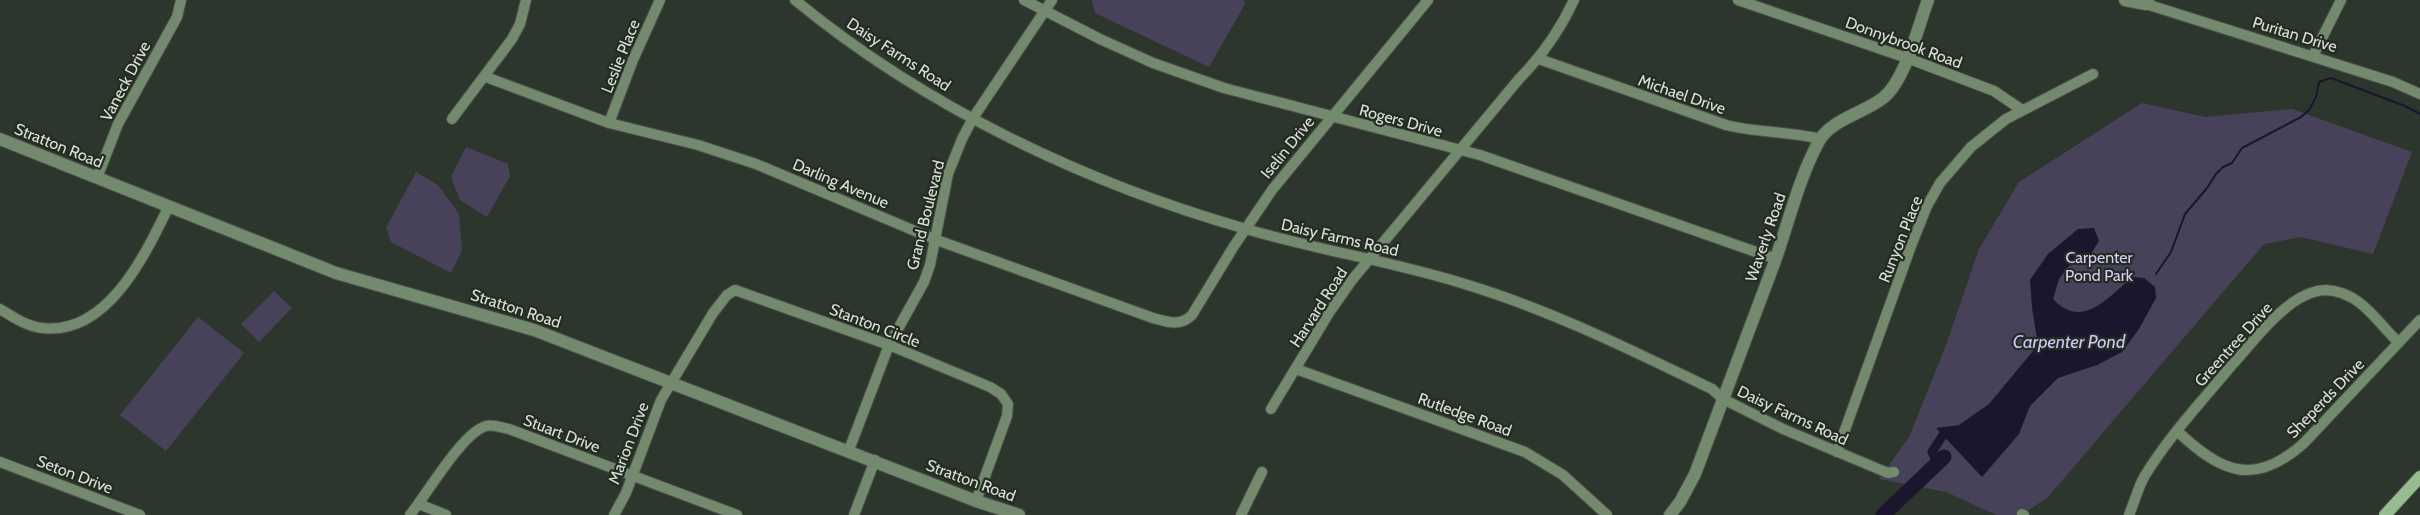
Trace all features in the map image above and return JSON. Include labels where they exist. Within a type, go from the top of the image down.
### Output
[{"type":"main road","points":[[2385,515],[2420,477]]},
{"type":"street","name":"Vaneck Drive","points":[[97,178],[118,124],[177,17],[181,0]]},
{"type":"street","points":[[452,119],[486,77],[512,39],[520,24],[526,0]]},
{"type":"street","name":"Leslie Place","points":[[609,123],[633,60],[660,0]]},
{"type":"street","name":"Daisy Farms Road","points":[[795,0],[860,49],[931,94],[1039,153],[1167,205],[1246,229],[1472,286],[1548,313],[1618,343],[1712,389],[1723,399],[1837,452],[1888,473],[1894,472]]},
{"type":"street","name":"Rogers Drive","points":[[1024,0],[1100,39],[1173,70],[1224,88],[1480,155],[1776,259]]},
{"type":"street","name":"Grand Boulevard","points":[[849,450],[889,345],[924,282],[930,265],[948,174],[973,118],[1052,0]]},
{"type":"street","name":"Iselin Drive","points":[[1183,322],[1192,315],[1272,190],[1428,0]]},
{"type":"street","name":"Harvard Road","points":[[1271,409],[1329,313],[1369,259],[1519,79],[1539,59],[1559,29],[1574,0]]},
{"type":"street","name":"Donnybrook Road","points":[[1738,0],[1907,58],[1994,91],[2022,110]]},
{"type":"street","points":[[1820,139],[1835,126],[1884,98],[1897,83],[1928,0]]},
{"type":"street","name":"Puritan Drive","points":[[2125,0],[2147,2],[2393,82],[2420,94]]},
{"type":"street","points":[[2313,56],[2341,0]]},
{"type":"street","name":"Michael Drive","points":[[1539,59],[1726,125],[1747,130],[1803,134],[1820,139]]},
{"type":"street","name":"Runyon Place","points":[[1837,452],[1927,206],[1940,183],[1959,159],[2006,119],[2093,74]]},
{"type":"street","name":"Darling Avenue","points":[[486,77],[609,123],[698,145],[756,164],[934,239],[1153,318],[1175,324],[1183,322]]},
{"type":"street","name":"Waverly Road","points":[[1670,515],[1695,474],[1776,259],[1796,196],[1820,139]]},
{"type":"street","name":"Stratton Road","points":[[0,140],[336,273],[513,322],[875,460],[976,501],[1019,515]]},
{"type":"street","points":[[0,309],[22,322],[43,328],[74,324],[93,315],[117,293],[131,276],[146,253],[168,208]]},
{"type":"street","name":"Stanton Circle","points":[[671,382],[713,313],[727,295],[735,290],[889,345],[990,387],[1001,394],[1008,404],[1007,416],[976,501]]},
{"type":"street","name":"Greentree Drive","points":[[2129,515],[2143,479],[2177,431],[2272,320],[2303,296],[2325,290],[2347,295],[2372,312],[2398,342]]},
{"type":"street","name":"Sheperds Drive","points":[[2177,431],[2192,445],[2232,469],[2243,472],[2266,467],[2282,460],[2304,443],[2420,320]]},
{"type":"street","name":"Rutledge Road","points":[[1296,369],[1525,452],[1563,475],[1607,515]]},
{"type":"street","name":"Marion Drive","points":[[614,515],[633,476],[661,400],[671,382]]},
{"type":"street","name":"Stuart Drive","points":[[410,515],[467,438],[486,426],[493,425],[737,515]]},
{"type":"street","points":[[854,515],[875,460]]},
{"type":"street","name":"Seton Drive","points":[[0,462],[140,515]]},
{"type":"street","points":[[1241,515],[1262,472]]},
{"type":"street","points":[[419,504],[446,515]]},
{"type":"green space","points":[[1092,0],[1244,0],[1245,4],[1209,67],[1095,13]]},
{"type":"green space","name":"Carpenter Pond Park","points":[[2142,103],[2205,117],[2292,109],[2412,152],[2373,254],[2301,237],[2264,244],[2048,497],[2022,515],[1996,515],[1946,492],[1879,479],[1909,437],[1945,348],[1979,249],[2019,182]]},
{"type":"green space","points":[[466,147],[508,164],[510,176],[487,217],[460,200],[451,177]]},
{"type":"green space","points":[[416,172],[438,185],[459,214],[462,250],[451,273],[391,242],[386,228]]},
{"type":"green space","points":[[274,291],[292,308],[259,342],[241,324]]},
{"type":"green space","points":[[198,317],[244,353],[166,451],[120,415]]},
{"type":"water","name":"Carpenter Pond","points":[[2094,228],[2099,241],[2089,257],[2069,266],[2059,279],[2053,299],[2064,308],[2074,312],[2084,311],[2104,301],[2132,277],[2144,278],[2155,287],[2156,298],[2139,329],[2122,352],[2097,365],[2058,378],[2030,406],[2019,434],[1982,477],[1936,428],[1959,425],[1989,404],[2038,345],[2030,280],[2048,254],[2078,229]]},
{"type":"waterway","points":[[2156,274],[2171,252],[2185,214],[2216,174],[2223,167],[2232,163],[2242,148],[2301,117],[2309,110],[2316,97],[2319,82],[2331,78],[2420,114]]},
{"type":"waterway","points":[[1937,462],[1932,452],[1943,435]]},
{"type":"waterway","points":[[1883,515],[1944,457]]}]
